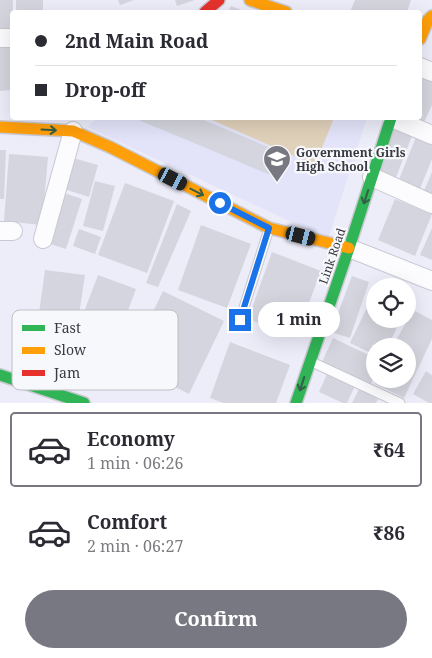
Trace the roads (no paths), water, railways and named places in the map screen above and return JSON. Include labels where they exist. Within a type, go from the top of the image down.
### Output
[{"type":"street","points":[[207,10],[219,0]]},
{"type":"street","points":[[250,0],[280,10]]},
{"type":"street","points":[[422,36],[431,19]]},
{"type":"street","name":"Link Road","points":[[296,403],[390,120]]},
{"type":"street","points":[[396,120],[432,135]]},
{"type":"street","points":[[0,127],[78,127],[110,147],[269,228],[349,248],[432,281]]},
{"type":"street","points":[[43,239],[78,127]]},
{"type":"street","points":[[372,177],[432,204]]},
{"type":"street","points":[[0,375],[12,379]]},
{"type":"street","points":[[45,390],[84,403]]},
{"type":"lane","points":[[240,320],[269,228]]},
{"type":"lane","points":[[309,361],[400,403]]},
{"type":"place","name":"Government Girls High School","points":[[277,183]]}]
